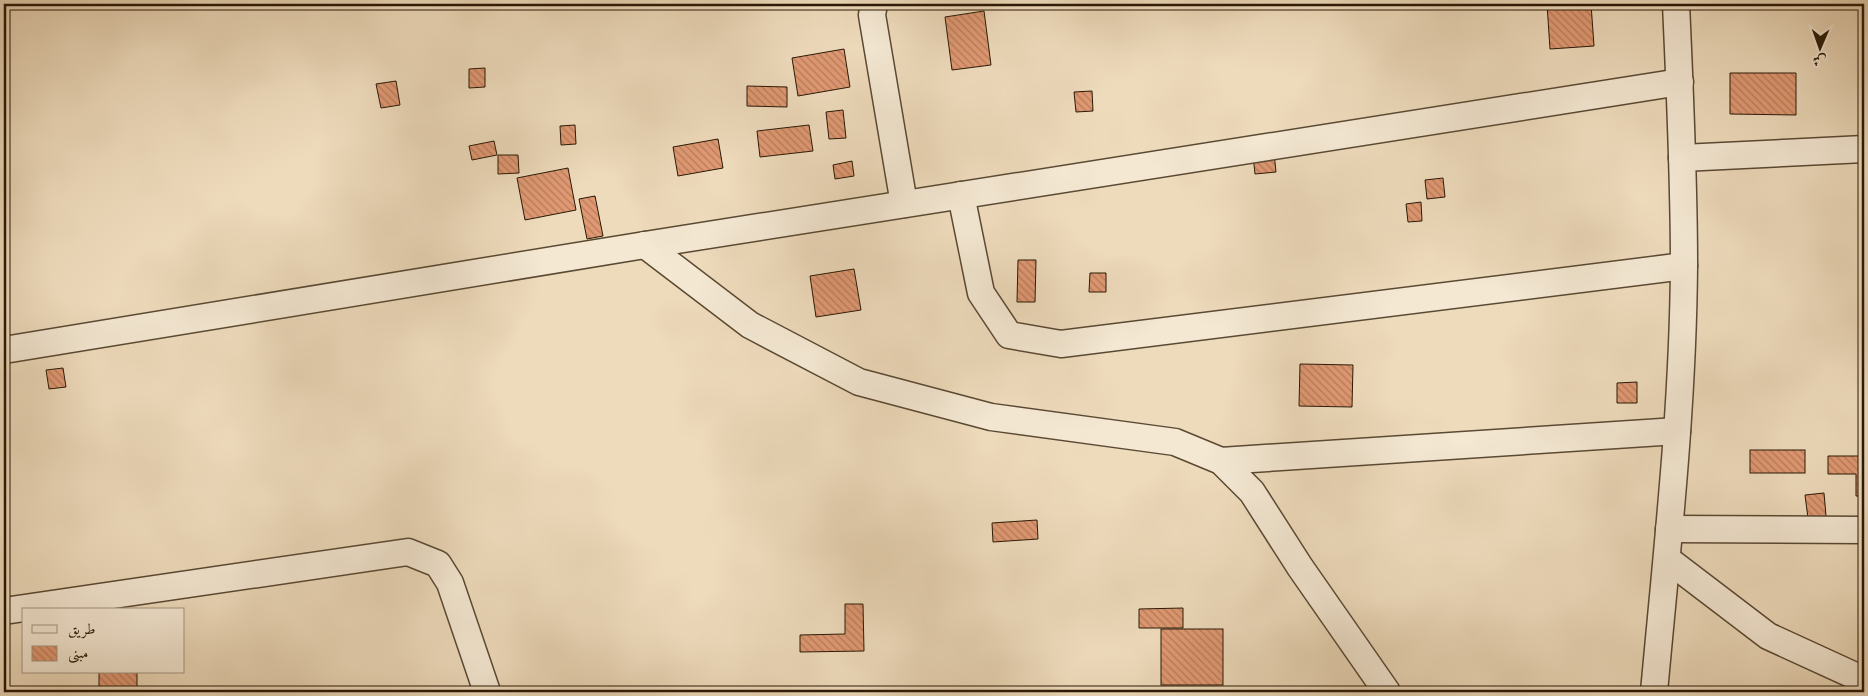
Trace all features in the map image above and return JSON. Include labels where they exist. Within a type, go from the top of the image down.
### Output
[{"type":"street","points":[[874,4],[872,15],[904,204]]},
{"type":"street","points":[[1654,692],[1677,431],[1684,266],[1680,82],[1676,4]]},
{"type":"street","points":[[4,350],[645,245],[1680,82]]},
{"type":"street","points":[[1682,158],[1864,149]]},
{"type":"street","points":[[961,195],[981,293],[1009,335],[1061,344],[1684,266]]},
{"type":"street","points":[[645,245],[750,325],[860,382],[991,417],[1175,442],[1221,461],[1252,492],[1300,566],[1387,692]]},
{"type":"street","points":[[1221,461],[1677,431]]},
{"type":"street","points":[[1669,529],[1864,530]]},
{"type":"street","points":[[25,608],[408,552],[438,564],[450,582],[487,692]]},
{"type":"street","points":[[1667,559],[1768,636],[1864,680]]},
{"type":"street","points":[[4,611],[22,608]]},
{"type":"building","points":[[1529,4],[1543,4],[1542,9],[1529,9]]},
{"type":"building","points":[[1547,4],[1591,4],[1594,46],[1550,49]]},
{"type":"building","points":[[984,11],[991,65],[952,70],[945,17]]},
{"type":"building","points":[[844,49],[850,87],[798,96],[792,58]]},
{"type":"building","points":[[485,68],[485,87],[469,88],[469,69]]},
{"type":"building","points":[[1730,73],[1796,73],[1796,115],[1730,114]]},
{"type":"building","points":[[396,81],[400,105],[381,108],[376,84]]},
{"type":"building","points":[[747,86],[787,87],[787,107],[747,106]]},
{"type":"building","points":[[1092,91],[1093,111],[1076,112],[1074,92]]},
{"type":"building","points":[[843,110],[846,138],[829,139],[826,112]]},
{"type":"building","points":[[575,125],[576,144],[561,145],[560,126]]},
{"type":"building","points":[[809,125],[813,151],[760,157],[757,131]]},
{"type":"building","points":[[718,139],[723,168],[678,176],[673,147]]},
{"type":"building","points":[[494,141],[497,155],[472,160],[469,146]]},
{"type":"building","points":[[1274,153],[1276,172],[1255,174],[1253,155]]},
{"type":"building","points":[[498,155],[518,155],[519,173],[498,174]]},
{"type":"building","points":[[852,161],[854,176],[835,179],[833,165]]},
{"type":"building","points":[[568,168],[576,210],[525,220],[517,178]]},
{"type":"building","points":[[1443,178],[1445,197],[1427,199],[1425,180]]},
{"type":"building","points":[[595,196],[603,236],[587,239],[579,199]]},
{"type":"building","points":[[1421,202],[1422,221],[1408,222],[1406,204]]},
{"type":"building","points":[[1018,260],[1036,260],[1035,302],[1017,302]]},
{"type":"building","points":[[854,269],[861,310],[816,317],[810,276]]},
{"type":"building","points":[[1090,273],[1106,273],[1106,292],[1089,292]]},
{"type":"building","points":[[1300,364],[1353,365],[1352,407],[1299,406]]},
{"type":"building","points":[[63,368],[66,387],[49,389],[46,370]]},
{"type":"building","points":[[1637,382],[1637,403],[1617,403],[1617,383]]},
{"type":"building","points":[[1750,450],[1805,450],[1805,473],[1750,473]]},
{"type":"building","points":[[1828,456],[1864,456],[1864,496],[1856,496],[1856,474],[1828,474]]},
{"type":"building","points":[[1824,493],[1826,516],[1808,518],[1805,495]]},
{"type":"building","points":[[1037,520],[1038,539],[993,542],[992,523]]},
{"type":"building","points":[[845,604],[863,604],[864,651],[800,652],[800,635],[845,634]]},
{"type":"building","points":[[1183,608],[1183,628],[1139,628],[1139,609]]},
{"type":"building","points":[[1161,629],[1223,629],[1223,685],[1161,685]]},
{"type":"building","points":[[99,674],[137,674],[137,692],[118,692],[118,688],[99,687]]}]
